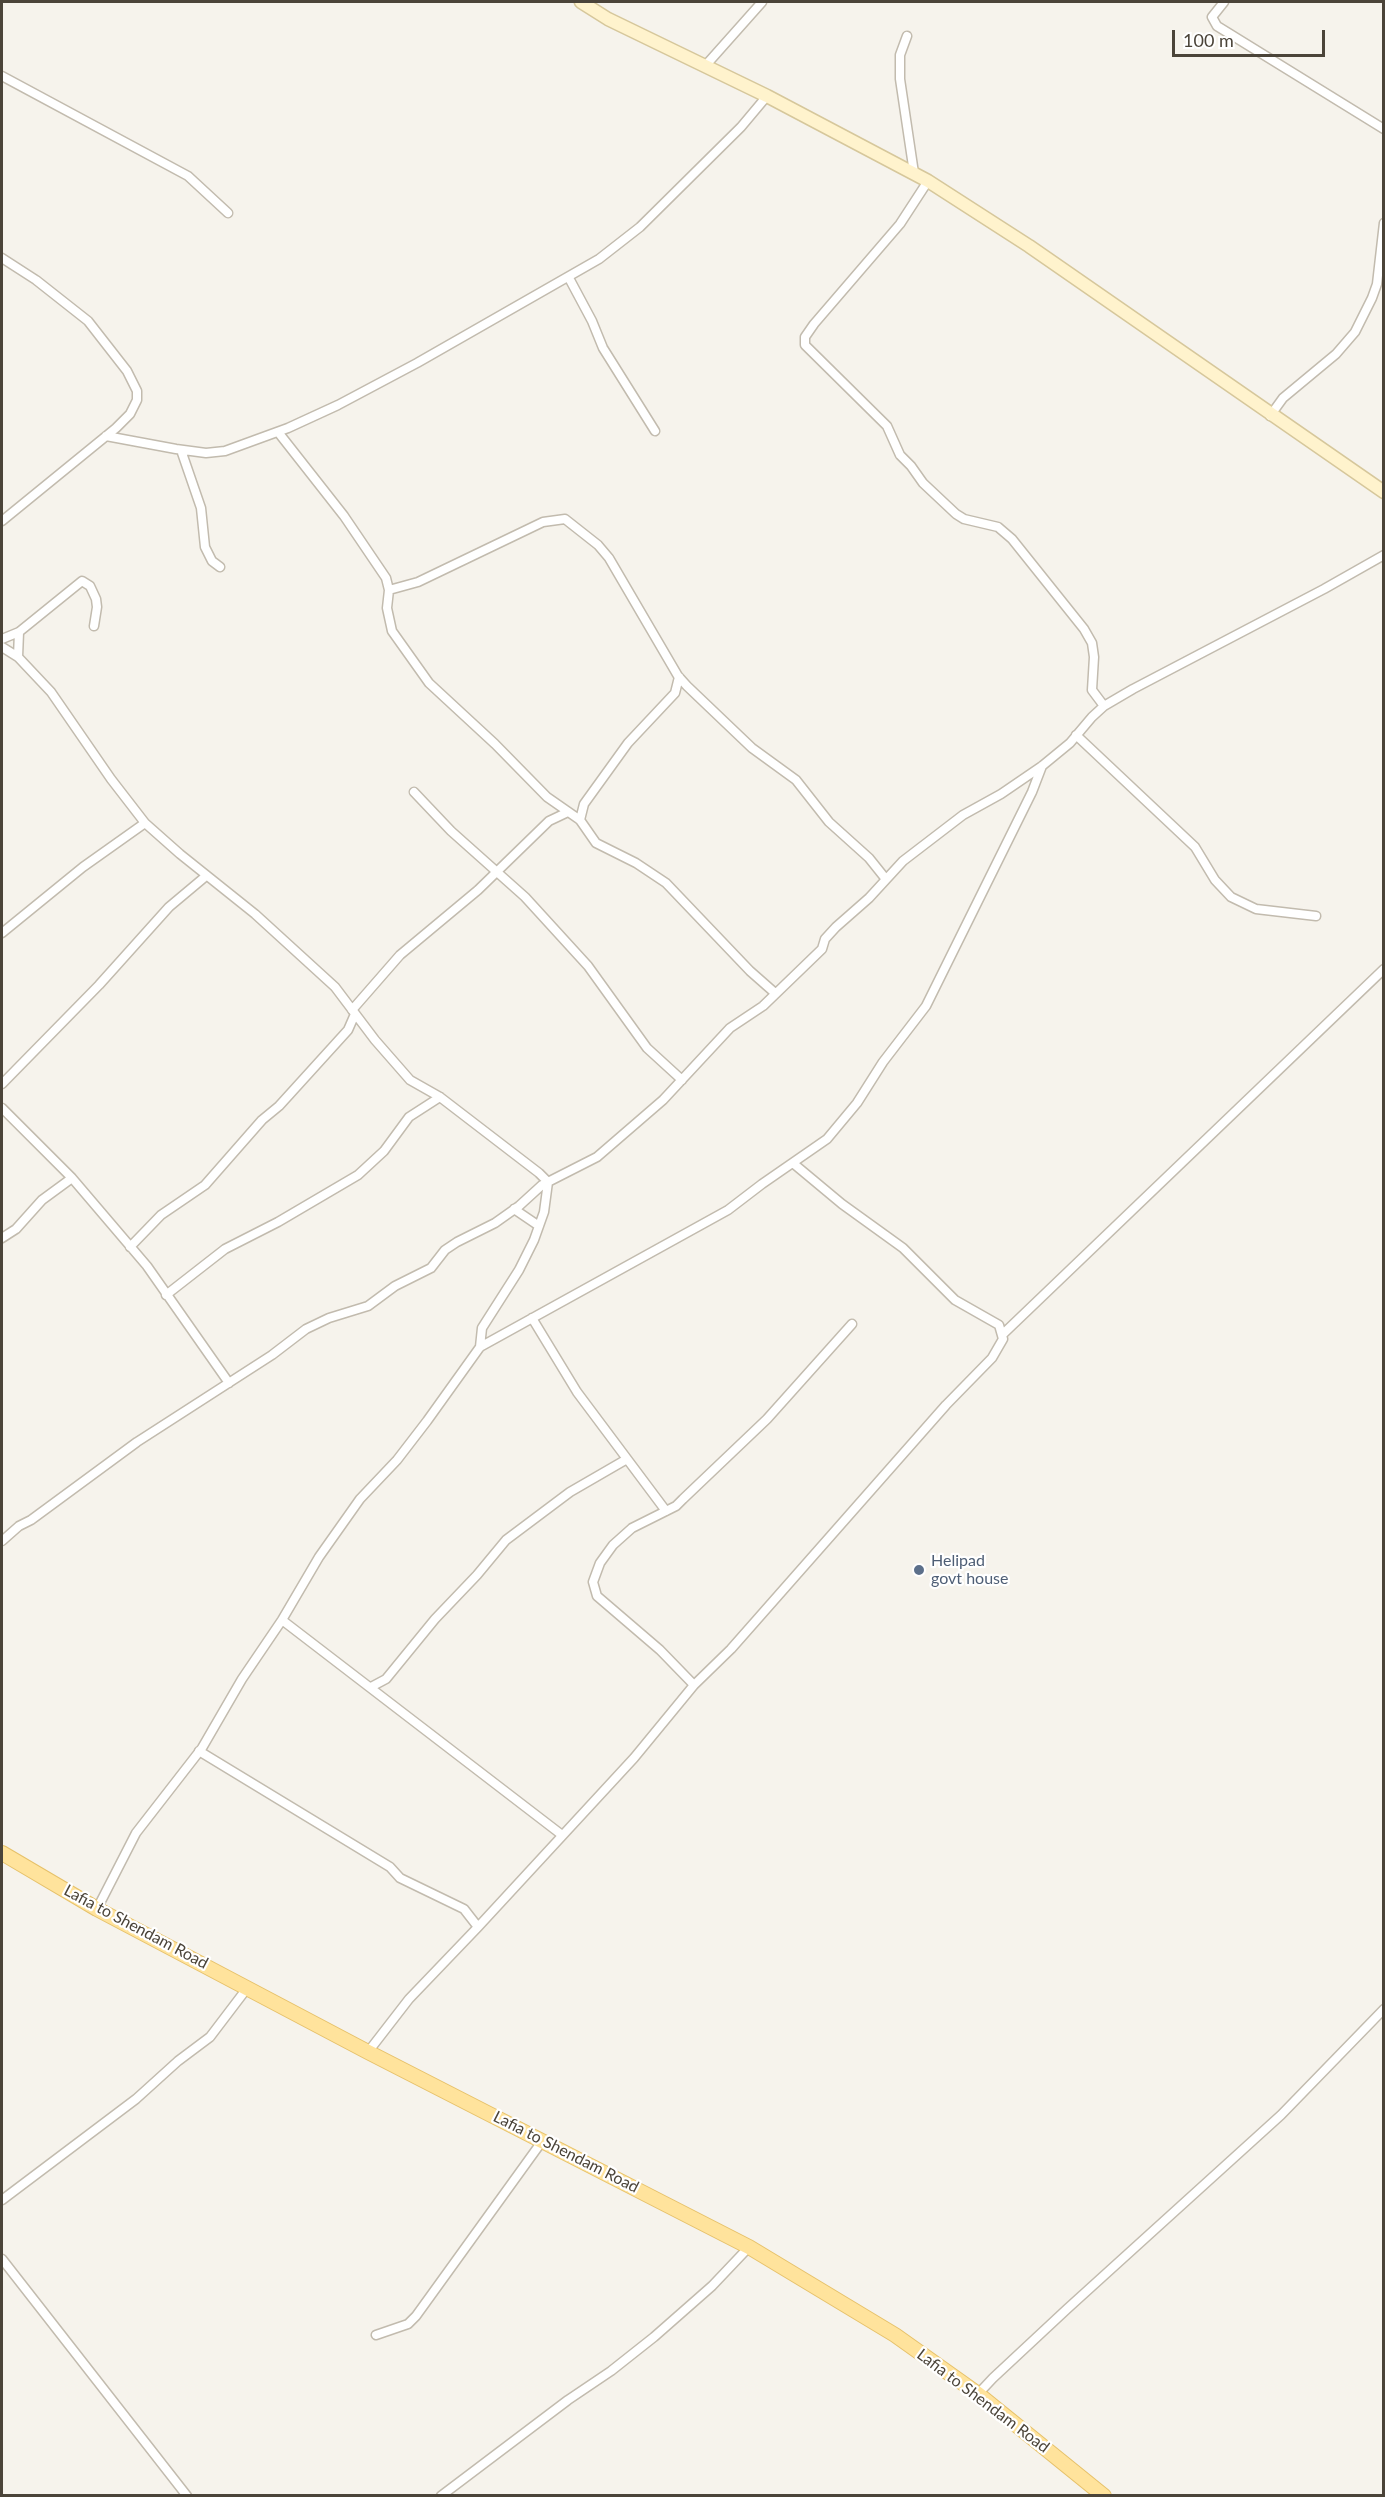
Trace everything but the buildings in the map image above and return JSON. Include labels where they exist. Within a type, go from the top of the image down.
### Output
[{"type":"main road","name":"Lafia to Shendam Road","points":[[2,1853],[97,1909],[368,2052],[749,2247],[895,2335],[978,2394],[1104,2496]]},
{"type":"street","points":[[581,2],[608,19],[767,96],[928,181],[1029,246],[1270,416],[1383,492]]},
{"type":"street","points":[[706,66],[762,2]]},
{"type":"street","points":[[1224,2],[1212,17],[1217,26],[1383,129]]},
{"type":"street","points":[[907,36],[900,55],[900,79],[914,173]]},
{"type":"street","points":[[2,76],[188,176],[228,213]]},
{"type":"street","points":[[106,436],[181,450],[206,453],[225,451],[278,432],[338,405],[569,278],[599,259],[640,227],[733,135],[767,96]]},
{"type":"street","points":[[928,181],[900,224],[810,329],[805,337],[805,345],[887,426],[900,455],[912,466],[922,483],[964,519],[998,527],[1012,539],[1084,629],[1092,643],[1094,657],[1092,690],[1104,706]]},
{"type":"street","points":[[1270,416],[1283,398],[1336,354],[1355,332],[1377,284],[1383,223]]},
{"type":"street","points":[[2,258],[36,280],[88,321],[127,371],[137,391],[137,400],[130,414],[2,521]]},
{"type":"street","points":[[569,278],[592,321],[603,348],[655,431]]},
{"type":"street","points":[[278,432],[345,516],[386,578],[389,590],[387,608],[392,631],[424,678],[556,803],[580,820],[596,843],[636,863],[666,883],[750,971],[776,993]]},
{"type":"street","points":[[181,450],[201,508],[205,547],[212,561],[220,567]]},
{"type":"street","points":[[389,590],[418,582],[543,522],[565,519],[598,545],[609,558],[679,677],[752,748],[796,780],[829,822],[869,858],[885,878]]},
{"type":"street","points":[[2,1541],[19,1526],[31,1520],[137,1442],[229,1383],[306,1329],[330,1318],[368,1306],[395,1286],[431,1268],[445,1250],[495,1223],[548,1182],[603,1153],[682,1080],[730,1028],[763,1006],[822,949],[825,939],[836,927],[869,898],[903,861],[963,815],[1001,794],[1042,766],[1104,706],[1324,589],[1383,555]]},
{"type":"street","points":[[2,639],[19,632],[82,581],[90,586],[96,599],[94,626]]},
{"type":"street","points":[[18,657],[19,632]]},
{"type":"street","points":[[2,647],[18,657],[51,692],[111,779],[145,823],[206,876],[255,914],[335,987],[405,1076],[414,1084],[440,1097],[548,1182]]},
{"type":"street","points":[[580,820],[584,804],[628,743],[675,693],[679,677]]},
{"type":"street","points":[[675,693],[691,690]]},
{"type":"street","points":[[1076,735],[1195,847],[1215,880],[1231,897],[1256,909],[1316,916]]},
{"type":"street","points":[[97,1909],[136,1833],[200,1751],[242,1679],[282,1620],[319,1557],[360,1499],[397,1460],[480,1347],[728,1210],[827,1140],[857,1103],[883,1062],[926,1006],[942,978],[1032,792],[1042,766]]},
{"type":"street","points":[[414,792],[451,831],[525,897],[588,966],[647,1048],[682,1080]]},
{"type":"street","points":[[549,821],[556,803]]},
{"type":"street","points":[[130,1247],[161,1215],[205,1185],[262,1120],[279,1106],[348,1030],[354,1012],[400,955],[497,872],[549,821],[584,804]]},
{"type":"street","points":[[2,933],[83,867],[145,823]]},
{"type":"street","points":[[2,1084],[99,986],[169,907],[206,876]]},
{"type":"street","points":[[1003,1334],[1383,969]]},
{"type":"street","points":[[166,1295],[225,1249],[278,1222],[358,1174],[384,1151],[409,1117],[440,1097]]},
{"type":"street","points":[[2,1108],[72,1178],[147,1266],[229,1383]]},
{"type":"street","points":[[368,2052],[409,1999],[478,1928],[634,1758],[694,1685],[730,1648],[946,1405],[992,1358],[1002,1344],[1003,1334],[999,1325],[955,1300],[903,1248],[842,1204],[794,1164]]},
{"type":"street","points":[[2,1238],[16,1229],[42,1200],[72,1178]]},
{"type":"street","points":[[480,1347],[482,1328],[519,1270],[539,1227],[548,1182]]},
{"type":"street","points":[[514,1209],[539,1227]]},
{"type":"street","points":[[532,1318],[577,1392],[666,1510]]},
{"type":"street","points":[[694,1685],[660,1650],[602,1602],[594,1587],[595,1574],[613,1545],[632,1528],[683,1499],[767,1419],[852,1324]]},
{"type":"street","points":[[371,1687],[386,1679],[435,1619],[477,1575],[506,1540],[570,1492],[627,1459]]},
{"type":"street","points":[[282,1620],[562,1835]]},
{"type":"street","points":[[386,1679],[386,1699]]},
{"type":"street","points":[[200,1751],[390,1867],[400,1878],[464,1909],[478,1928]]},
{"type":"street","points":[[2,2200],[81,2143],[210,2037],[248,1987]]},
{"type":"street","points":[[978,2394],[1067,2309],[1281,2115],[1383,2009]]},
{"type":"street","points":[[376,2335],[408,2324],[416,2316],[543,2140]]},
{"type":"street","points":[[441,2496],[654,2337],[712,2286],[749,2247]]},
{"type":"street","points":[[2,2259],[187,2496]]},
{"type":"place","name":"Helipad govt house","points":[[919,1570]]}]
